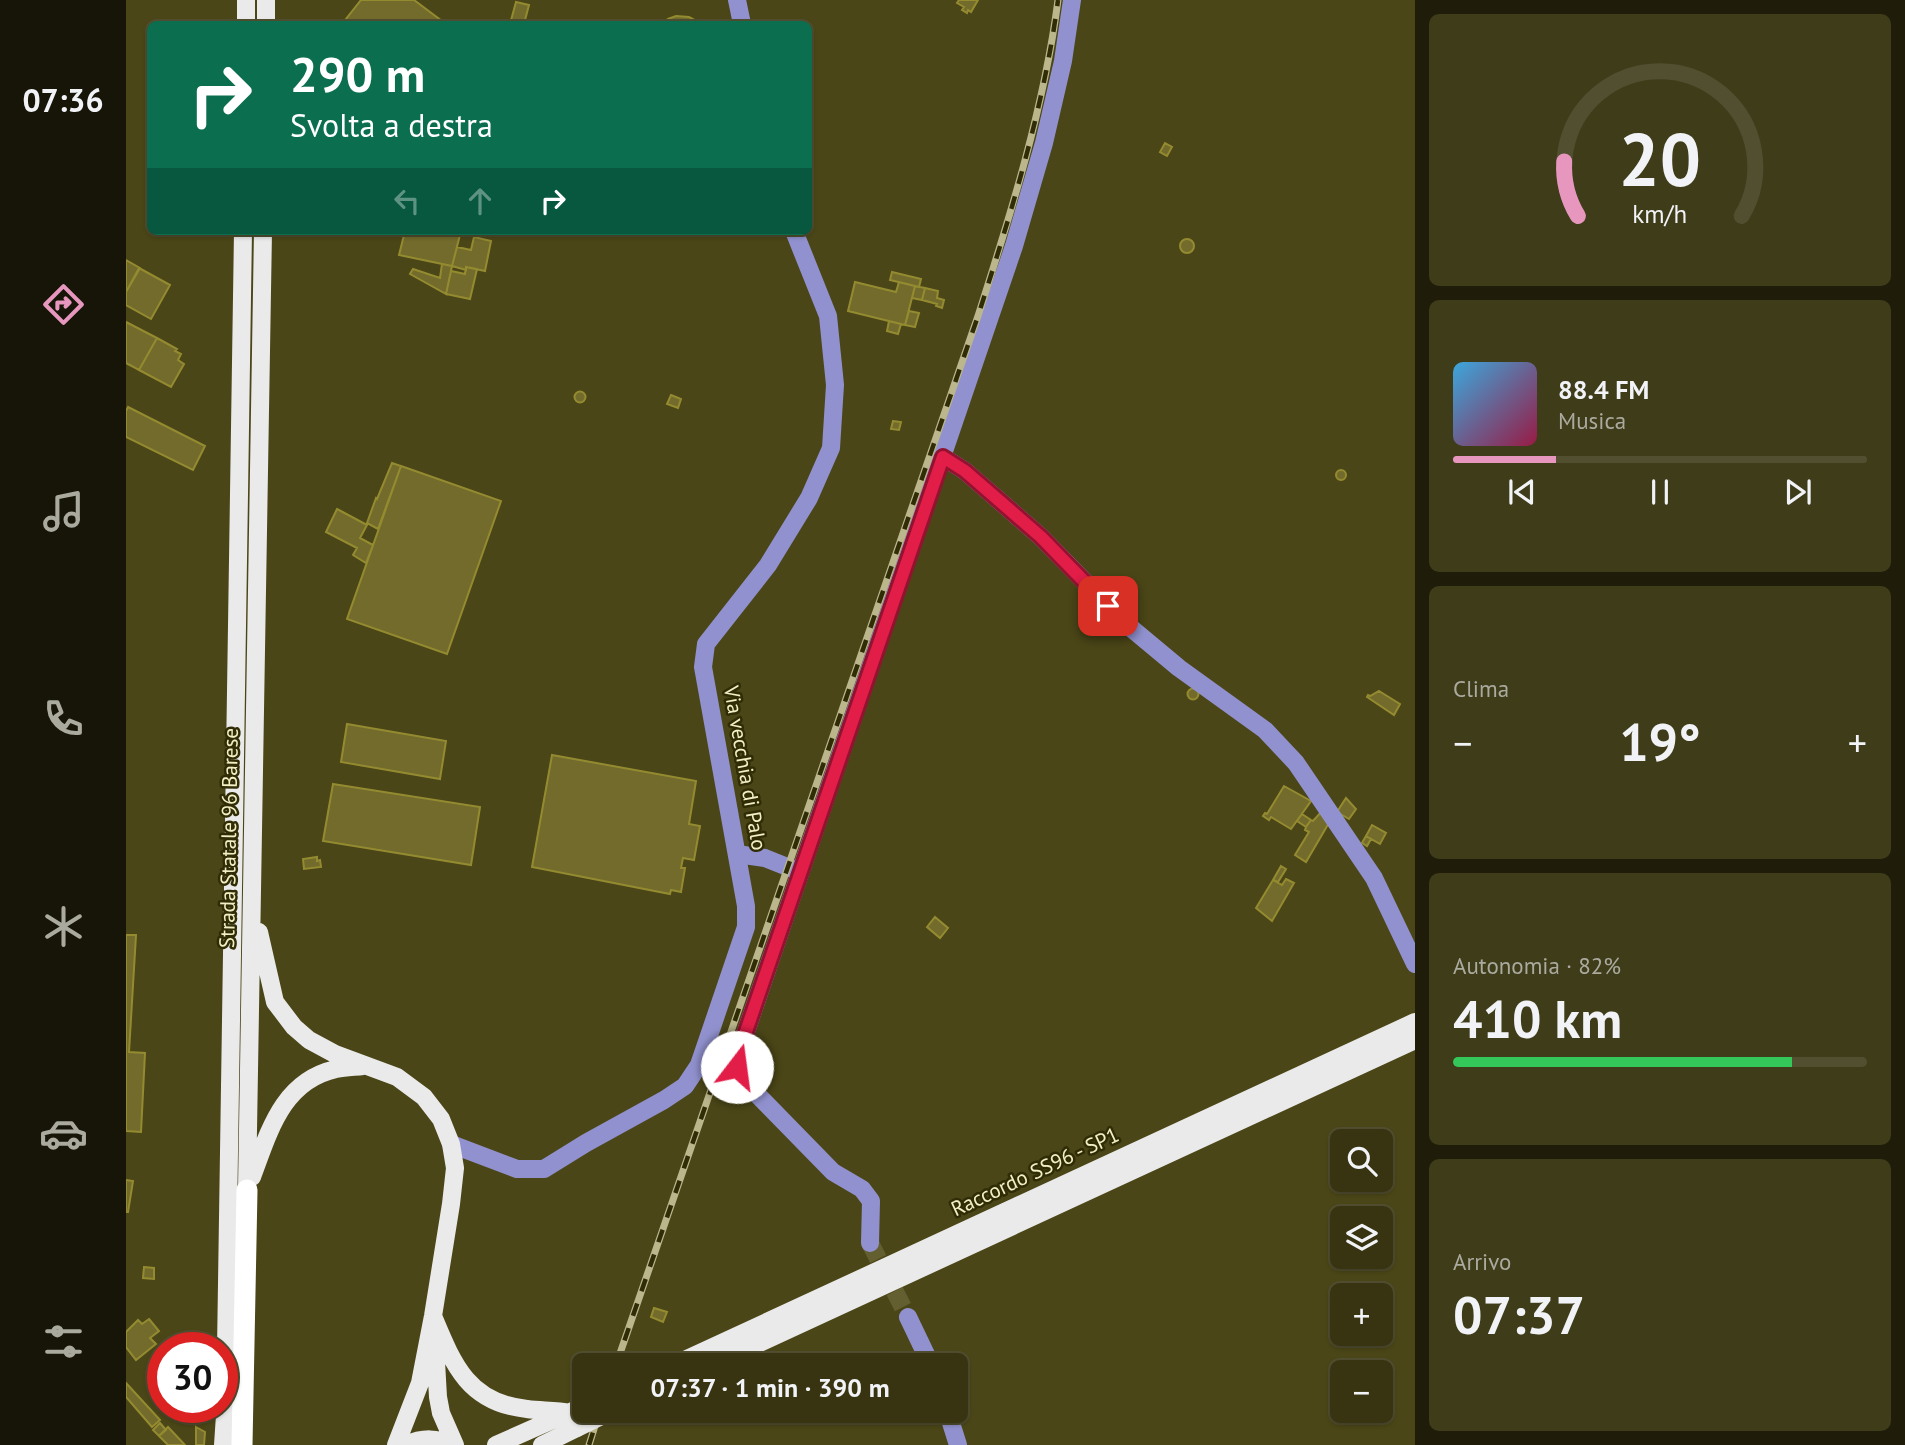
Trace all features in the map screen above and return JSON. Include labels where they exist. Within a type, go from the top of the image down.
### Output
[{"type":"highway","name":"Strada Statale 96 Barese","points":[[242,1445],[247,1190]]},
{"type":"main road","points":[[246,0],[246,21]]},
{"type":"main road","points":[[266,0],[266,21]]},
{"type":"main road","name":"Strada Statale 96 Barese","points":[[223,1445],[243,235]]},
{"type":"main road","name":"Strada Statale 96 Barese","points":[[247,1190],[263,235]]},
{"type":"main road","points":[[253,904],[275,1002],[294,1027],[309,1040],[335,1054],[397,1077],[424,1097],[441,1119],[451,1144],[455,1168],[433,1316],[420,1383],[396,1445]]},
{"type":"main road","name":"Raccordo SS96 - SP1","points":[[700,1353],[1415,1022]]},
{"type":"main road","name":"Raccordo SS96 - SP1","points":[[738,1353],[1415,1040]]},
{"type":"main road","points":[[247,1190],[273,1121],[289,1097],[309,1080],[335,1069],[367,1065]]},
{"type":"main road","points":[[433,1316],[457,1369],[482,1394],[513,1407],[572,1415]]},
{"type":"main road","points":[[433,1316],[438,1397],[443,1420],[454,1445]]},
{"type":"main road","points":[[496,1445],[572,1418]]},
{"type":"main road","points":[[542,1445],[572,1420]]},
{"type":"main road","points":[[406,1445],[429,1438],[454,1445]]},
{"type":"street","points":[[737,0],[741,21]]},
{"type":"street","points":[[870,1242],[871,1201],[862,1189],[833,1172],[741,1078],[737,1067],[740,1049],[1014,246],[1044,143],[1063,61],[1072,0]]},
{"type":"street","name":"Via vecchia di Palo","points":[[451,1144],[517,1169],[544,1170],[685,1086],[699,1065],[746,928],[746,906],[703,667],[706,644],[768,565],[810,498],[831,448],[835,385],[828,316],[796,235]]},
{"type":"street","points":[[943,457],[965,471],[1041,537],[1136,632],[1179,668],[1265,730],[1296,764],[1374,878],[1415,964]]},
{"type":"street","points":[[737,854],[765,859],[800,872]]},
{"type":"street","points":[[908,1317],[925,1353]]},
{"type":"street","points":[[951,1423],[958,1445]]},
{"type":"building","points":[[361,0],[414,0],[442,21],[344,21]]},
{"type":"building","points":[[959,0],[978,0],[971,12],[968,10],[967,13],[962,10],[964,7],[957,3]]},
{"type":"building","points":[[516,2],[529,5],[525,21],[511,21]]},
{"type":"building","points":[[676,16],[689,17],[696,21],[665,21]]},
{"type":"building","points":[[1165,143],[1172,147],[1167,156],[1160,152]]},
{"type":"building","points":[[404,235],[460,235],[452,266],[399,255]]},
{"type":"building","points":[[474,237],[491,241],[485,271],[452,266],[457,247],[471,250]]},
{"type":"building","points":[[1187,239],[1192,241],[1192,251],[1187,253],[1182,251],[1180,246],[1182,241]]},
{"type":"building","points":[[126,260],[140,268],[126,292]]},
{"type":"building","points":[[442,264],[452,266],[446,294],[410,274],[413,269],[440,278]]},
{"type":"building","points":[[466,267],[477,269],[470,299],[446,294],[451,271],[465,274]]},
{"type":"building","points":[[139,268],[170,285],[151,319],[126,305],[126,292]]},
{"type":"building","points":[[892,272],[921,279],[919,287],[890,280]]},
{"type":"building","points":[[855,282],[896,292],[899,282],[915,286],[905,325],[848,311]]},
{"type":"building","points":[[915,286],[925,288],[922,300],[912,298]]},
{"type":"building","points":[[925,288],[938,291],[937,298],[944,300],[942,308],[922,300]]},
{"type":"building","points":[[909,311],[919,313],[915,327],[905,325]]},
{"type":"building","points":[[889,321],[901,324],[898,334],[887,331]]},
{"type":"building","points":[[126,322],[157,338],[139,370],[126,363]]},
{"type":"building","points":[[157,338],[177,349],[175,351],[181,354],[178,360],[184,364],[171,387],[139,370]]},
{"type":"building","points":[[580,392],[584,393],[584,401],[580,402],[576,401],[575,397],[576,393]]},
{"type":"building","points":[[671,395],[681,399],[678,408],[667,404]]},
{"type":"building","points":[[128,407],[205,446],[193,470],[126,437]]},
{"type":"building","points":[[893,421],[901,422],[899,430],[891,429]]},
{"type":"building","points":[[392,463],[401,466],[378,529],[367,523]]},
{"type":"building","points":[[401,466],[501,501],[447,654],[347,619]]},
{"type":"building","points":[[1341,470],[1345,471],[1345,479],[1341,480],[1337,479],[1336,475],[1337,471]]},
{"type":"building","points":[[337,509],[367,525],[360,538],[373,545],[366,563],[353,555],[357,548],[326,532]]},
{"type":"building","points":[[1193,689],[1197,690],[1197,698],[1193,699],[1189,698],[1188,694],[1189,690]]},
{"type":"building","points":[[1379,691],[1400,704],[1394,715],[1367,697]]},
{"type":"building","points":[[347,724],[446,741],[440,779],[341,762]]},
{"type":"building","points":[[552,755],[696,781],[689,824],[700,826],[694,860],[683,858],[681,868],[685,868],[681,892],[671,890],[670,894],[532,867]]},
{"type":"building","points":[[333,784],[480,807],[471,865],[323,841]]},
{"type":"building","points":[[1284,786],[1311,801],[1291,829],[1271,817],[1269,820],[1263,816],[1267,814]]},
{"type":"building","points":[[1346,798],[1356,809],[1349,819],[1337,812]]},
{"type":"building","points":[[1322,811],[1330,821],[1306,862],[1295,855],[1309,832],[1305,830],[1306,827]]},
{"type":"building","points":[[1302,814],[1311,820],[1306,827],[1297,821]]},
{"type":"building","points":[[1372,825],[1386,833],[1380,844],[1366,836]]},
{"type":"building","points":[[1366,836],[1371,839],[1367,846],[1362,843]]},
{"type":"building","points":[[317,857],[321,867],[304,869],[303,859]]},
{"type":"building","points":[[1281,866],[1286,869],[1278,882],[1273,880]]},
{"type":"building","points":[[1286,879],[1294,883],[1272,921],[1256,908],[1273,880],[1282,885]]},
{"type":"building","points":[[935,917],[948,928],[940,938],[927,927]]},
{"type":"building","points":[[126,935],[136,935],[129,1052],[145,1053],[141,1132],[126,1131]]},
{"type":"building","points":[[126,1180],[133,1181],[128,1212],[126,1212]]},
{"type":"building","points":[[144,1267],[154,1268],[154,1279],[143,1278]]},
{"type":"building","points":[[654,1308],[667,1312],[663,1322],[651,1317]]},
{"type":"building","points":[[149,1319],[159,1331],[147,1332],[147,1351],[136,1360],[126,1347],[126,1332],[138,1320],[142,1324]]},
{"type":"building","points":[[126,1383],[147,1406],[147,1421],[126,1397]]},
{"type":"building","points":[[160,1423],[166,1430],[159,1436],[153,1430]]},
{"type":"building","points":[[168,1427],[185,1445],[168,1445],[159,1436]]},
{"type":"building","points":[[196,1427],[205,1432],[204,1445],[196,1445]]},
{"type":"tunnel","points":[[870,1243],[908,1317]]},
{"type":"railway","points":[[620,1353],[978,316],[1035,120],[1058,0]]},
{"type":"railway","points":[[589,1445],[596,1423]]},
{"type":"route","points":[[737,1067],[740,1049],[943,457],[965,471],[1041,537],[1108,606]]}]
